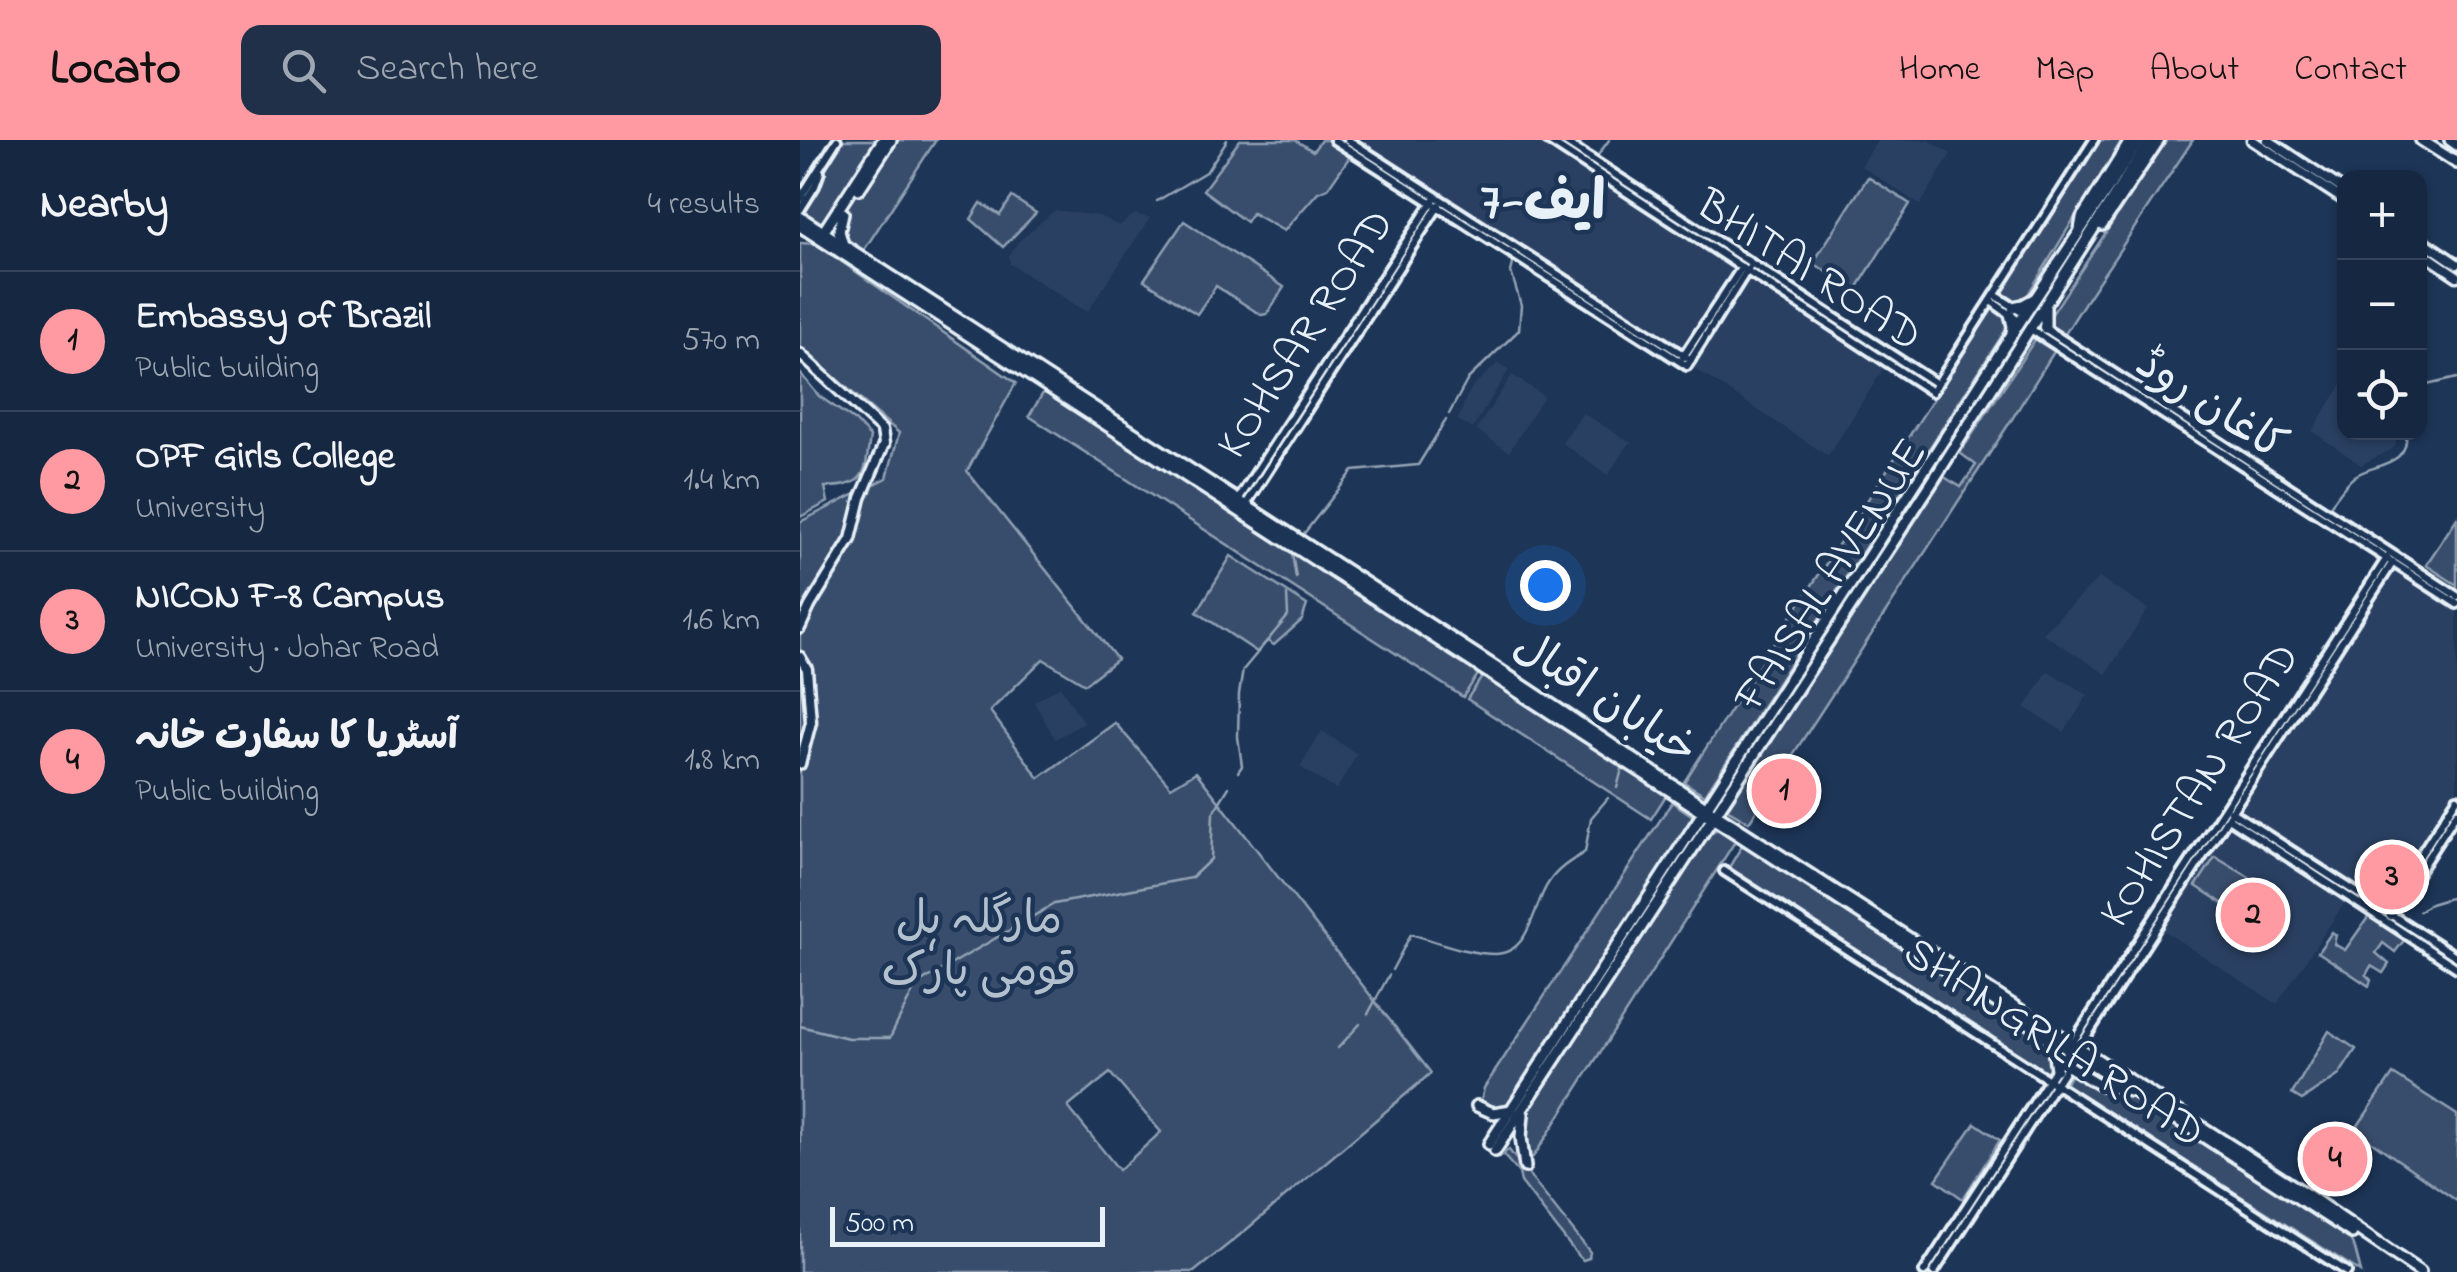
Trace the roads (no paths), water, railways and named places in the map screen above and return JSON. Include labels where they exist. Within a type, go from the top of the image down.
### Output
[{"type":"main road","points":[[872,164],[880,140]]},
{"type":"main road","points":[[800,234],[824,237],[872,164],[894,140]]},
{"type":"main road","name":"FAISAL AVENUE","points":[[1700,829],[1526,1106],[1492,1148],[2084,235],[2082,218],[2131,140]]},
{"type":"main road","points":[[2084,235],[2140,140]]},
{"type":"main road","points":[[2084,235],[2150,140]]},
{"type":"main road","name":"FAISAL AVENUE","points":[[2084,235],[2098,232],[2159,140]]},
{"type":"main road","points":[[2252,140],[2337,195]]},
{"type":"main road","points":[[2268,140],[2337,185]]},
{"type":"main road","points":[[2422,140],[2457,164]]},
{"type":"main road","points":[[2450,140],[2457,145]]},
{"type":"main road","name":"خیابان اقبال","points":[[800,214],[805,224],[824,237],[1710,814],[2306,1194],[2419,1272]]},
{"type":"main road","points":[[805,224],[839,215]]},
{"type":"main road","points":[[839,215],[843,244]]},
{"type":"main road","name":"خیابان اقبال","points":[[824,237],[843,244],[1239,507]]},
{"type":"main road","points":[[2427,245],[2457,264]]},
{"type":"main road","points":[[2427,256],[2457,276]]},
{"type":"main road","points":[[2041,300],[2042,332],[2014,326],[2012,311],[2041,300]]},
{"type":"main road","points":[[800,354],[882,430],[885,438],[862,494],[851,539],[800,628]]},
{"type":"main road","points":[[800,657],[807,669],[811,714],[800,764]]},
{"type":"main road","points":[[1724,792],[1726,824],[1700,829],[1691,800],[1707,800],[1724,792]]},
{"type":"main road","name":"خیابان اقبال","points":[[1726,824],[2074,1048],[2133,1091],[2419,1272]]},
{"type":"main road","points":[[2041,1030],[2053,1048],[2056,1069]]},
{"type":"main road","points":[[2068,1066],[2108,1088],[2133,1091]]},
{"type":"main road","points":[[1477,1106],[1492,1113],[1514,1110]]},
{"type":"main road","points":[[1525,1166],[1521,1137],[1526,1106]]},
{"type":"street","points":[[800,197],[837,140]]},
{"type":"street","points":[[1334,140],[1685,359],[1746,265]]},
{"type":"street","points":[[1348,140],[1437,201]]},
{"type":"street","name":"BHITAI ROAD","points":[[1548,140],[1616,180]]},
{"type":"street","name":"BHITAI ROAD","points":[[1562,140],[1708,241],[1937,384],[1932,392],[1746,265]]},
{"type":"street","points":[[1937,384],[2094,140]]},
{"type":"street","name":"خیابان اقبال","points":[[800,214],[826,157]]},
{"type":"street","name":"KOHSAR ROAD","points":[[1239,507],[1437,201]]},
{"type":"street","name":"کاغان روڈ","points":[[1993,298],[2012,311],[2024,326],[2042,332],[2456,599]]},
{"type":"street","name":"کاغان روڈ","points":[[2042,332],[2456,599]]},
{"type":"street","name":"KOHISTAN ROAD","points":[[2074,1048],[2390,560]]},
{"type":"street","points":[[2386,916],[2457,798]]},
{"type":"street","points":[[2226,812],[2386,916],[2457,957]]},
{"type":"street","points":[[2386,916],[2457,812]]},
{"type":"street","name":"SHANGRILA ROAD","points":[[1724,871],[2347,1272]]},
{"type":"street","points":[[2386,916],[2457,968]]},
{"type":"street","points":[[1924,1272],[2052,1082],[2068,1066],[2074,1048]]},
{"type":"street","points":[[1934,1272],[2052,1082],[2056,1069],[2074,1048]]},
{"type":"waterway","points":[[1157,201],[1207,171],[1227,140]]},
{"type":"waterway","points":[[1596,158],[1609,140]]},
{"type":"waterway","points":[[1449,414],[1468,379],[1519,330],[1521,305],[1511,272],[1514,260]]},
{"type":"waterway","points":[[2427,385],[2457,378]]},
{"type":"waterway","points":[[1302,536],[1353,471],[1418,465],[1446,420]]},
{"type":"waterway","points":[[2328,508],[2355,476],[2397,458],[2406,440]]},
{"type":"waterway","points":[[1292,553],[1296,578]]},
{"type":"waterway","points":[[1238,772],[1242,766],[1238,737],[1243,670],[1288,616],[1287,595]]},
{"type":"waterway","points":[[1617,788],[1623,765]]},
{"type":"waterway","points":[[800,1026],[848,1038],[890,1038],[916,985],[1054,904],[1191,878],[1211,859],[1213,813],[1229,787]]},
{"type":"waterway","points":[[1392,970],[1411,934],[1485,953],[1508,952],[1517,945],[1553,877],[1585,852],[1591,818],[1608,798]]},
{"type":"waterway","points":[[2419,911],[2457,896]]},
{"type":"waterway","points":[[1368,1014],[1389,975]]},
{"type":"waterway","points":[[1338,1048],[1360,1024]]},
{"type":"place","name":"Embassy of Brazil","points":[[1784,791]]},
{"type":"place","name":"NICON F-8 Campus","points":[[2392,877]]},
{"type":"place","name":"OPF Girls College","points":[[2253,915]]},
{"type":"place","name":"آسٹریا کا سفارت خانہ","points":[[2335,1159]]},
{"type":"district","name":"ایف-7","points":[[1543,205]]},
{"type":"park label","name":"مارگلہ ہل قومی پارک","points":[[979,947]]}]
